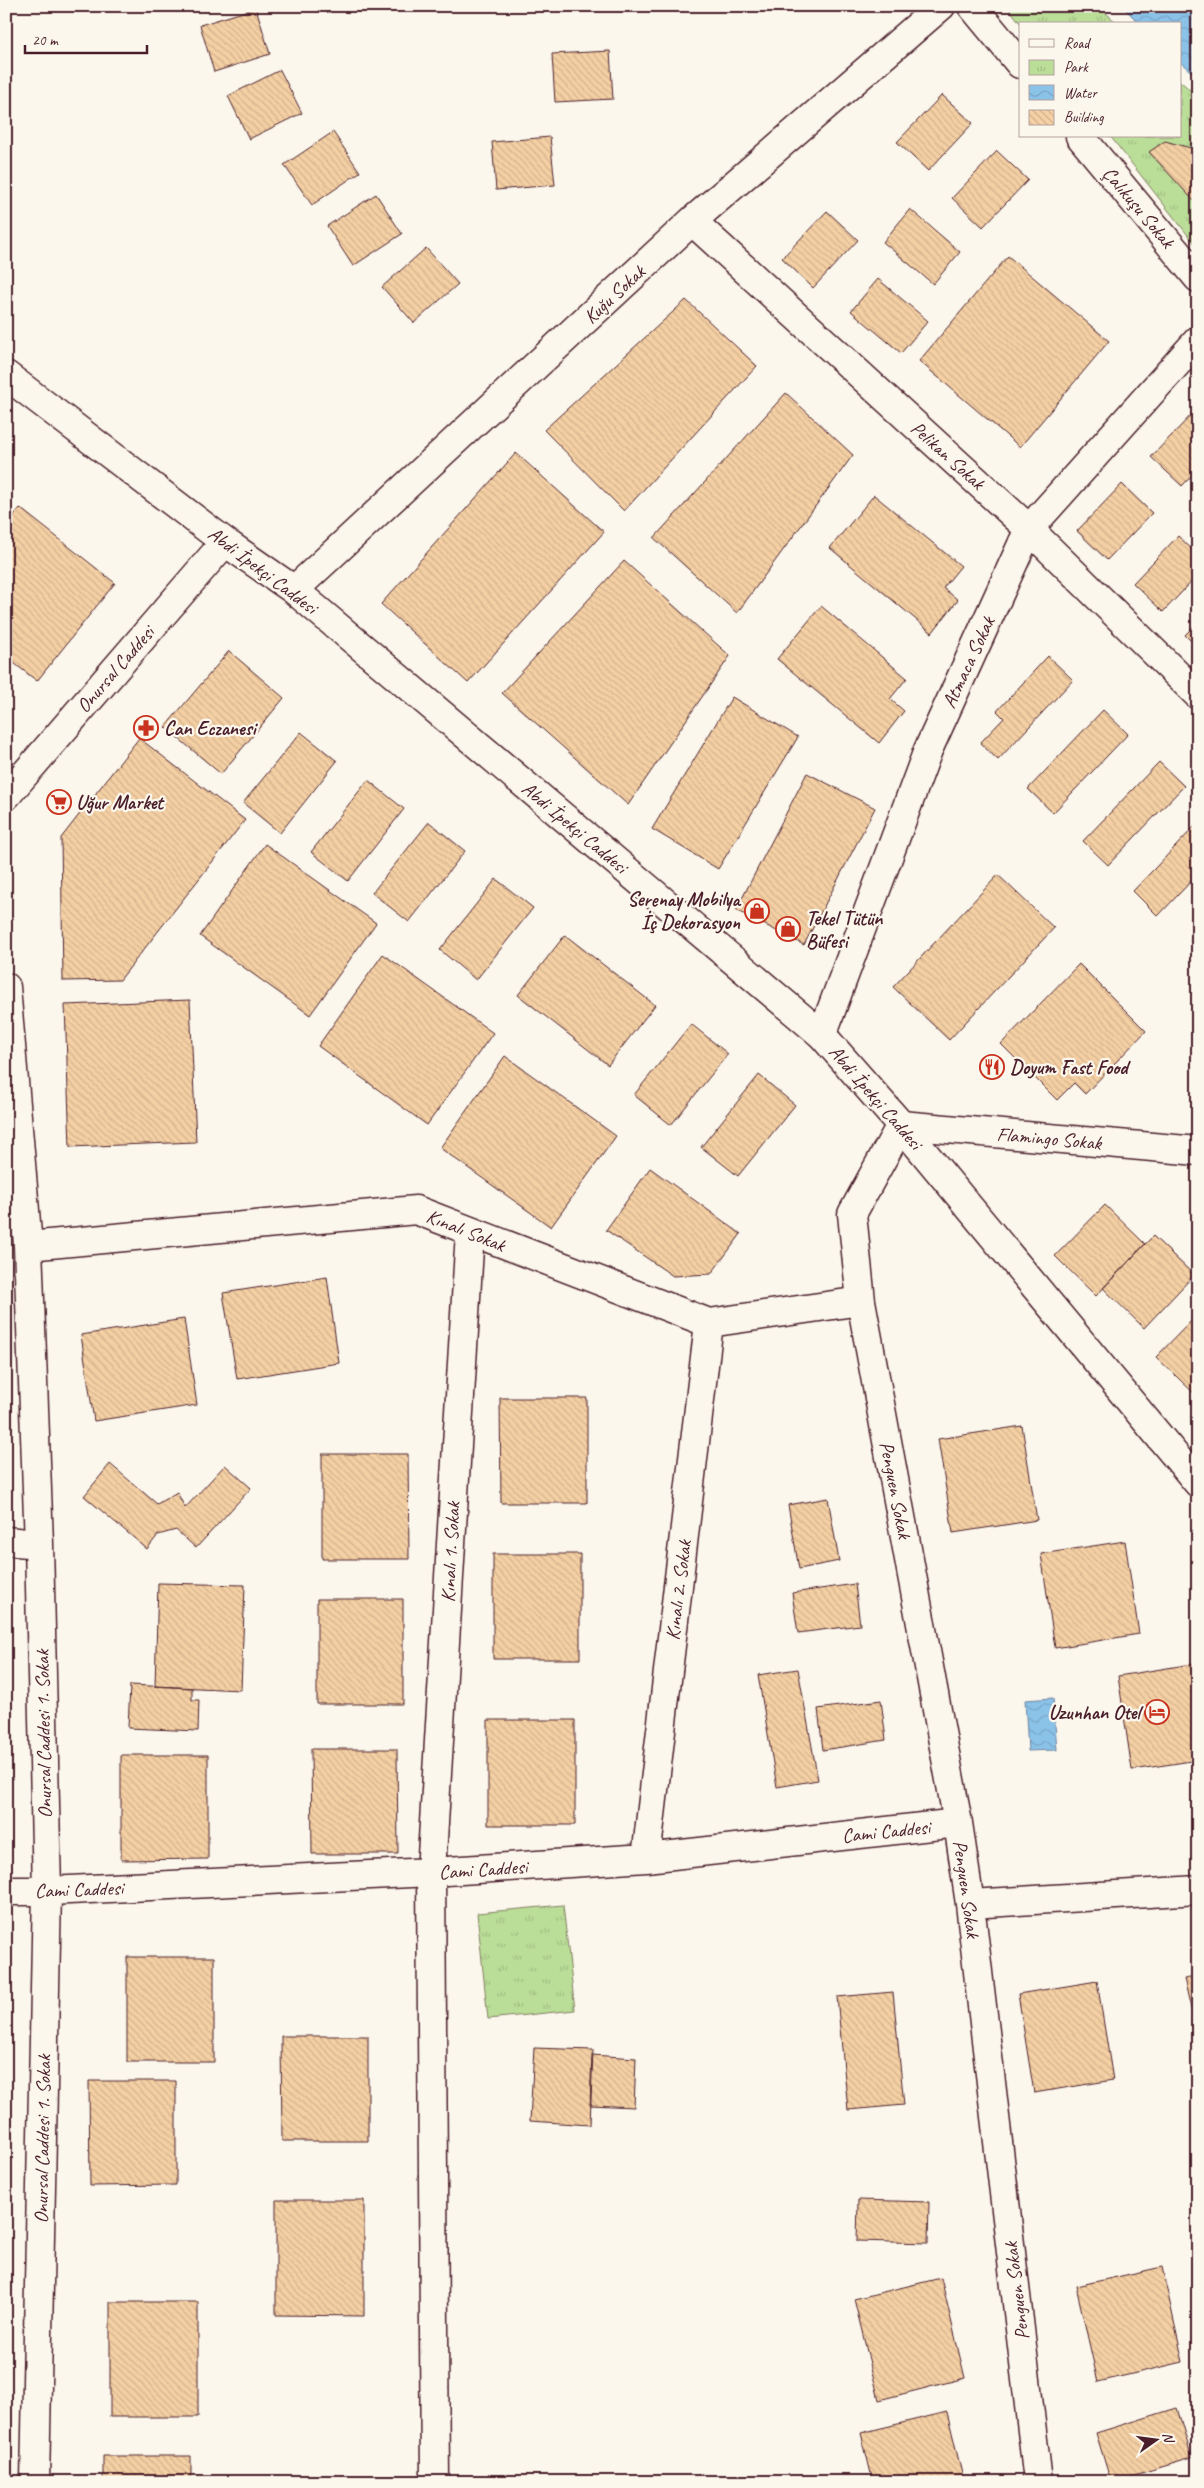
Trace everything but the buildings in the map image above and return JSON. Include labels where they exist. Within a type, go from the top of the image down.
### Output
[{"type":"street","name":"Kuğu Sokak","points":[[294,590],[692,221],[941,6]]},
{"type":"street","points":[[972,6],[1019,63]]},
{"type":"street","name":"Çalıkuşu Sokak","points":[[1082,138],[1198,278]]},
{"type":"street","name":"Pelikan Sokak","points":[[692,221],[1029,529],[1198,695]]},
{"type":"street","name":"Atmaca Sokak","points":[[822,1035],[928,750],[1029,529],[1198,340]]},
{"type":"street","name":"Abdi İpekçi Caddesi","points":[[6,375],[225,542],[294,590],[822,1035],[901,1125],[1198,1483]]},
{"type":"street","name":"Onursal Caddesi","points":[[6,796],[225,542]]},
{"type":"street","name":"Onursal Caddesi 1. Sokak","points":[[6,987],[28,1246],[39,1544],[47,1891],[34,2482]]},
{"type":"street","name":"Flamingo Sokak","points":[[901,1125],[1198,1151]]},
{"type":"street","name":"Penguen Sokak","points":[[901,1125],[852,1214],[861,1301],[958,1823],[970,1904],[1038,2482]]},
{"type":"street","name":"Kınalı Sokak","points":[[28,1246],[416,1210],[709,1323],[861,1301]]},
{"type":"street","name":"Kınalı 1. Sokak","points":[[435,2482],[430,1872],[470,1232]]},
{"type":"street","name":"Kınalı 2. Sokak","points":[[646,1858],[709,1323]]},
{"type":"street","points":[[6,1541],[39,1544]]},
{"type":"street","name":"Cami Caddesi","points":[[6,1891],[47,1891],[430,1872],[646,1858],[958,1823]]},
{"type":"street","points":[[970,1904],[1198,1890]]},
{"type":"green space","points":[[1007,6],[1098,6],[1116,22],[1019,22]]},
{"type":"green space","points":[[1182,83],[1198,97],[1198,248],[1112,138],[1182,138]]},
{"type":"green space","points":[[563,1905],[575,2010],[488,2019],[477,1913]]},
{"type":"water","points":[[1122,6],[1198,6],[1198,78],[1182,64],[1182,22],[1138,22]]},
{"type":"water","points":[[1053,1698],[1057,1750],[1028,1751],[1025,1700]]},
{"type":"place","name":"Can Eczanesi","points":[[146,728]]},
{"type":"place","name":"Uğur Market","points":[[59,802]]},
{"type":"place","name":"Serenay Mobilya İç Dekorasyon","points":[[757,911]]},
{"type":"place","name":"Tekel Tütün Büfesi","points":[[788,929]]},
{"type":"place","name":"Doyum Fast Food","points":[[992,1067]]},
{"type":"place","name":"Uzunhan Otel","points":[[1157,1712]]}]
